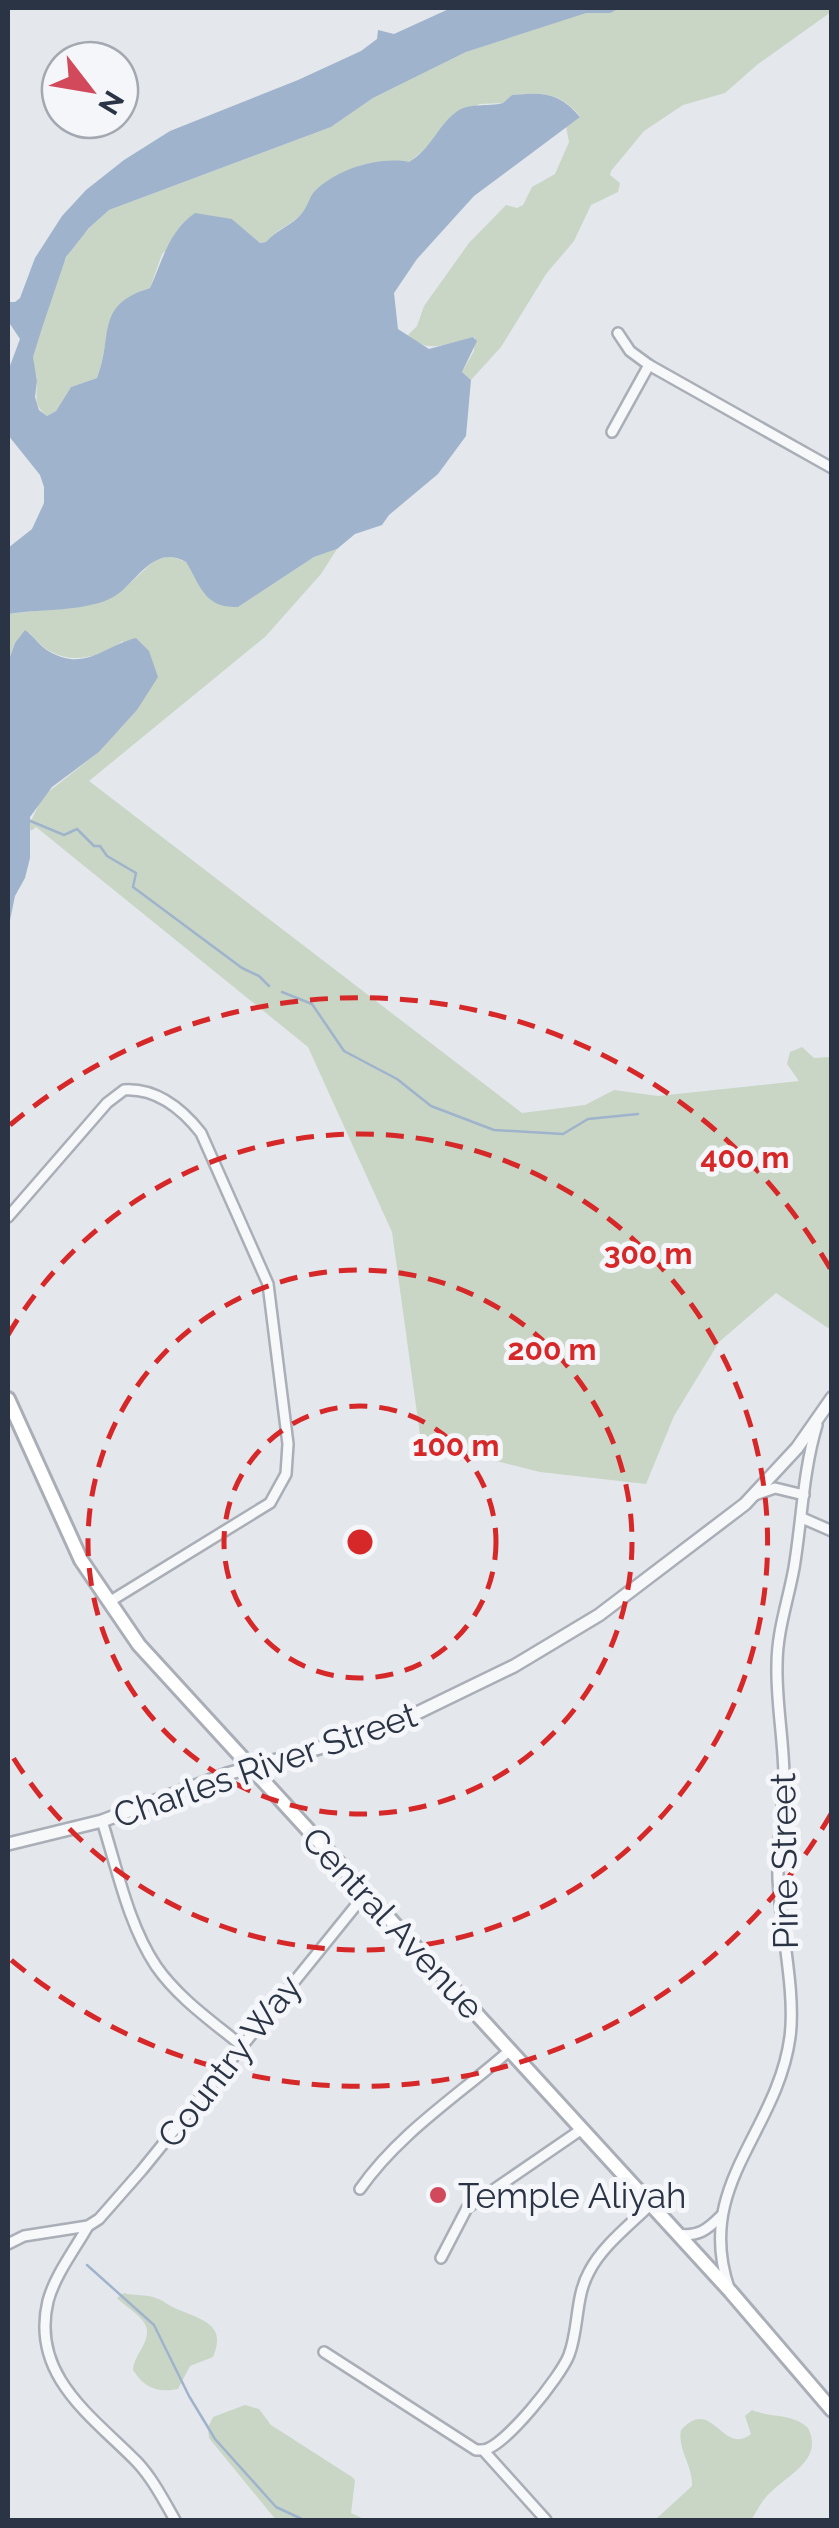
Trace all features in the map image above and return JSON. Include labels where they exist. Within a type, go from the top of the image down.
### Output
[{"type":"main road","name":"Central Avenue","points":[[8,1399],[82,1560],[139,1645],[730,2291],[832,2410]]},
{"type":"street","points":[[618,333],[630,351],[649,365],[832,468]]},
{"type":"street","points":[[612,432],[649,365]]},
{"type":"street","points":[[8,1218],[107,1103],[124,1090],[150,1092],[186,1114],[200,1133],[268,1284],[288,1444],[286,1474],[280,1490],[256,1513],[109,1602]]},
{"type":"street","name":"Charles River Street","points":[[8,1844],[102,1821],[227,1774],[380,1731],[514,1666],[599,1615],[712,1530],[754,1494],[797,1448],[832,1398]]},
{"type":"street","name":"Pine Street","points":[[730,2291],[718,2238],[721,2216],[780,2085],[791,2032],[778,1878],[784,1780],[778,1635],[802,1518],[811,1444],[820,1416]]},
{"type":"street","points":[[754,1494],[775,1488],[804,1495]]},
{"type":"street","points":[[802,1518],[832,1531]]},
{"type":"street","points":[[102,1821],[132,1914],[157,1967],[195,2007],[242,2046]]},
{"type":"street","name":"Country Way","points":[[171,2519],[139,2464],[71,2398],[51,2358],[47,2306],[88,2226],[99,2219],[142,2170],[366,1892]]},
{"type":"street","points":[[360,2189],[384,2158],[434,2109],[510,2050]]},
{"type":"street","points":[[440,2258],[467,2208],[582,2129]]},
{"type":"street","points":[[324,2352],[476,2450],[498,2444],[564,2365],[589,2272],[651,2204]]},
{"type":"street","points":[[678,2234],[693,2236],[721,2216]]},
{"type":"street","points":[[8,2244],[24,2236],[88,2226]]},
{"type":"street","points":[[484,2450],[546,2520]]},
{"type":"green space","points":[[620,8],[831,8],[831,12],[758,64],[725,93],[683,105],[644,131],[611,171],[610,175],[620,183],[618,192],[591,205],[574,241],[546,274],[501,347],[471,380],[462,372],[474,351],[475,337],[432,346],[408,335],[469,243],[506,205],[523,205],[532,187],[555,174],[569,142],[566,126],[580,116],[550,95],[512,95],[503,103],[479,104],[409,162],[361,167],[337,179],[266,242],[260,243],[232,219],[207,215],[162,254],[150,288],[133,295],[114,313],[97,378],[71,387],[56,411],[47,416],[40,408],[33,359],[47,307],[67,256],[109,210],[331,127],[373,98],[466,52],[586,12]]},
{"type":"green space","points":[[337,549],[321,574],[265,637],[89,781],[522,1113],[585,1105],[614,1090],[658,1096],[799,1081],[787,1064],[790,1052],[802,1047],[814,1058],[831,1057],[831,1330],[776,1293],[719,1342],[674,1416],[646,1484],[540,1472],[421,1442],[392,1232],[308,1047],[36,827],[31,831],[29,825],[43,796],[99,752],[137,710],[123,641],[99,654],[74,658],[51,652],[30,633],[15,643],[8,662],[8,614],[85,606],[126,587],[155,560],[170,556],[186,562],[212,599],[238,607],[314,557]]},
{"type":"green space","points":[[124,2293],[159,2299],[214,2330],[217,2346],[213,2357],[190,2366],[178,2389],[152,2388],[133,2370],[147,2333],[138,2315],[117,2298]]},
{"type":"green space","points":[[245,2405],[259,2409],[271,2425],[352,2477],[355,2480],[351,2513],[366,2520],[276,2520],[209,2438],[208,2427],[213,2417]]},
{"type":"green space","points":[[752,2410],[796,2420],[808,2428],[811,2449],[802,2465],[767,2496],[751,2520],[655,2520],[692,2486],[681,2430],[701,2419],[732,2438],[741,2439],[751,2434],[745,2416]]},
{"type":"water","points":[[451,8],[620,8],[610,13],[586,13],[466,52],[373,98],[331,127],[109,210],[66,257],[33,357],[35,397],[39,410],[47,416],[56,411],[71,387],[97,378],[113,313],[120,303],[150,288],[172,238],[195,213],[232,219],[260,243],[266,242],[298,217],[323,184],[372,163],[409,162],[460,110],[503,103],[512,95],[550,95],[580,117],[474,196],[417,259],[394,293],[398,329],[429,349],[473,337],[477,341],[462,372],[471,380],[466,436],[438,474],[382,525],[355,534],[337,549],[314,557],[238,607],[211,600],[186,562],[164,557],[104,601],[8,614],[8,548],[32,529],[44,503],[44,487],[40,475],[8,435],[8,371],[20,339],[8,321],[8,302],[20,298],[35,258],[62,216],[86,190],[124,160],[170,131],[361,51],[377,39],[378,30],[394,34]]},
{"type":"water","points":[[25,630],[50,652],[74,659],[136,638],[149,651],[158,677],[137,710],[99,752],[52,787],[30,817],[30,858],[15,896],[8,930],[8,662]]},
{"type":"waterway","points":[[28,820],[64,835],[77,829],[107,856],[136,873],[133,887],[269,986]]},
{"type":"waterway","points":[[282,992],[312,1004],[344,1051],[397,1079],[431,1106],[494,1130],[563,1134],[588,1119],[638,1114]]},
{"type":"waterway","points":[[87,2265],[154,2325],[215,2439],[276,2507],[304,2520]]},
{"type":"place","name":"Temple Aliyah","points":[[438,2195]]}]
